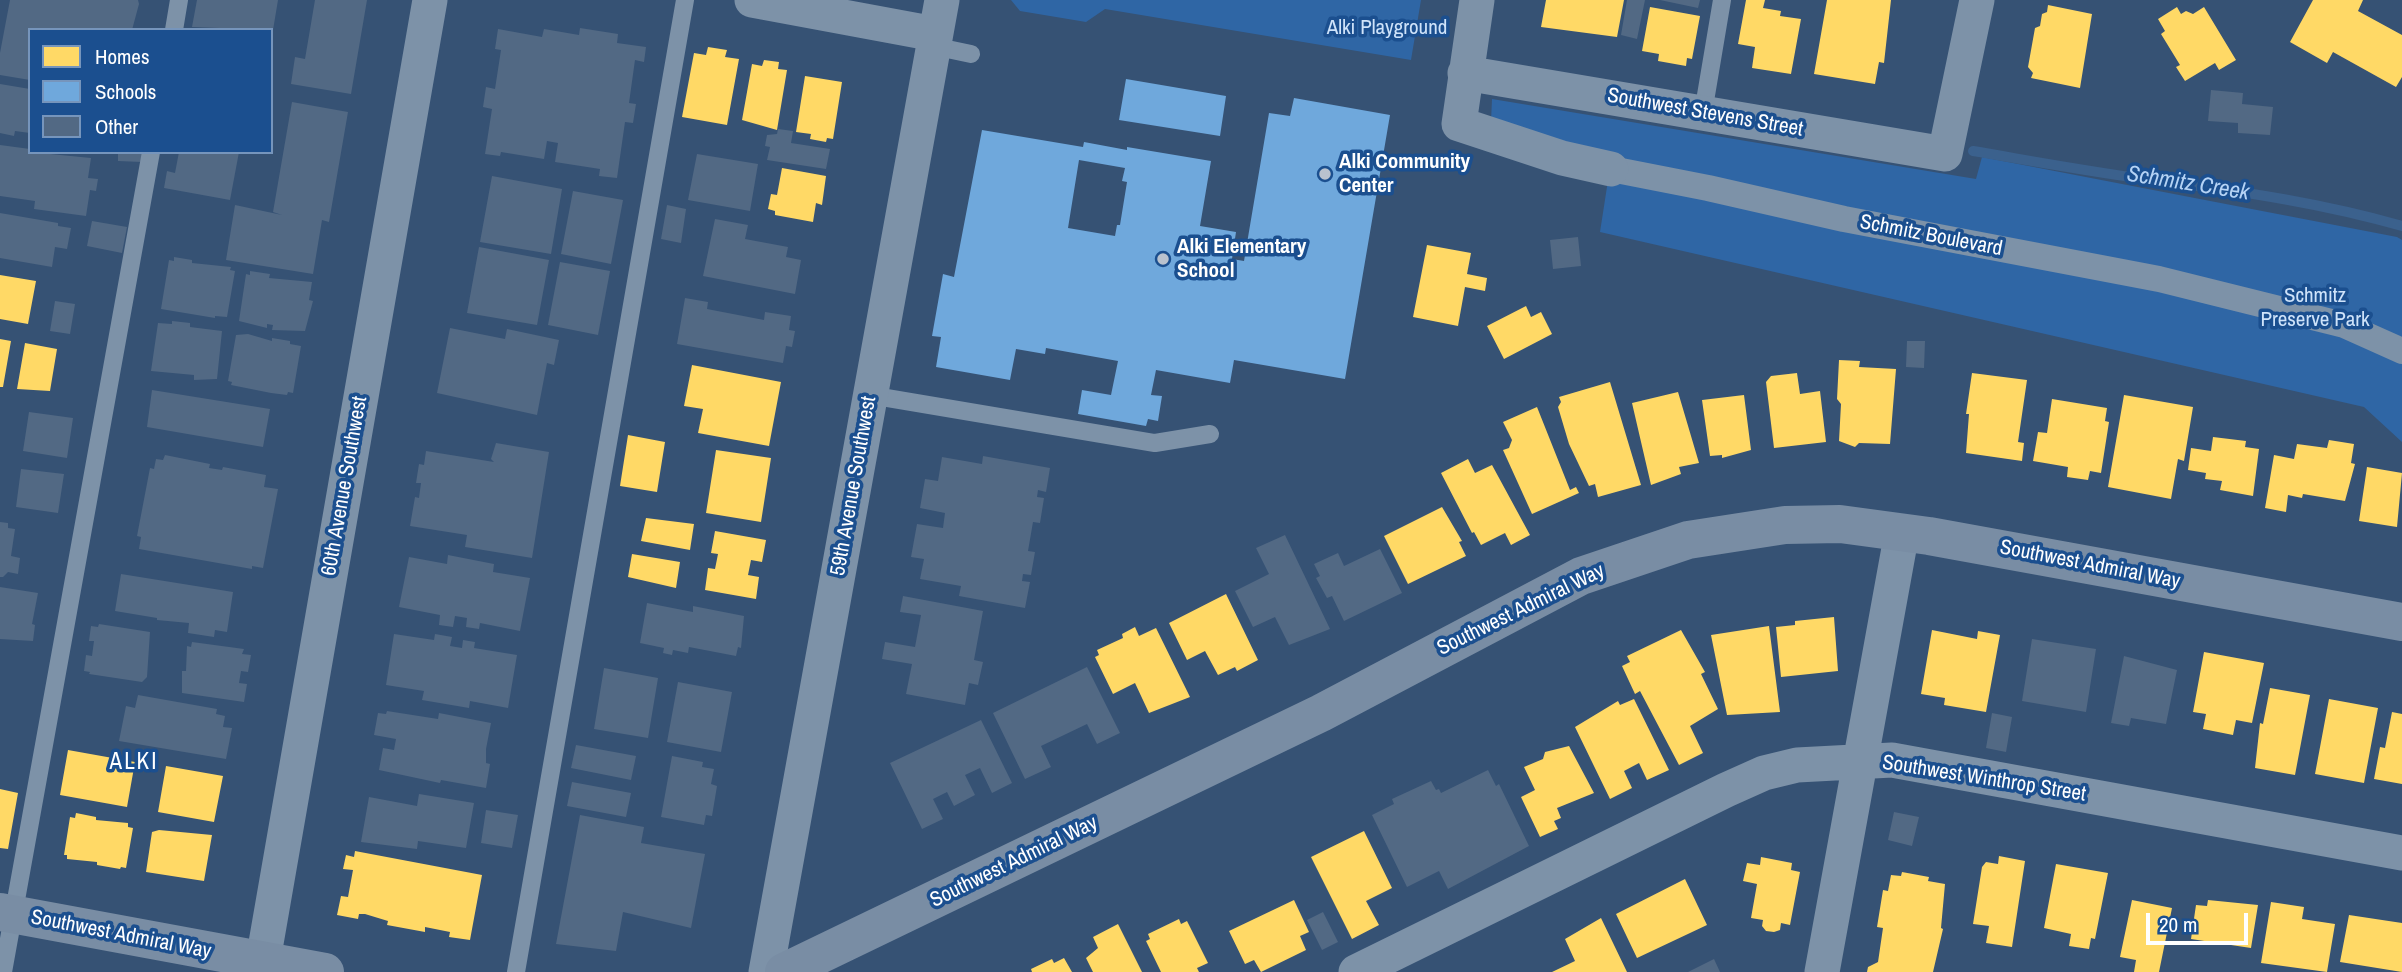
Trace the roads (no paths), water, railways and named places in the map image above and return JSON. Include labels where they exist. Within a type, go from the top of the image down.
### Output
[{"type":"main road","name":"Southwest Admiral Way","points":[[784,972],[1321,713],[1581,576],[1688,540],[1732,531],[1786,525],[1840,524],[1902,532],[2402,622]]},
{"type":"main road","name":"Southwest Admiral Way","points":[[6,913],[262,967],[325,972]]},
{"type":"street","name":"60th Avenue Southwest","points":[[262,967],[430,0]]},
{"type":"street","points":[[752,0],[934,40]]},
{"type":"street","name":"59th Avenue Southwest","points":[[766,972],[942,0]]},
{"type":"street","points":[[1465,73],[1477,0]]},
{"type":"street","name":"Southwest Stevens Street","points":[[1465,73],[1945,154],[1979,3]]},
{"type":"street","name":"Schmitz Boulevard","points":[[1465,73],[1459,124],[1562,158],[1843,219],[2186,285],[2344,325],[2402,351]]},
{"type":"street","points":[[1817,969],[1860,762],[1902,532]]},
{"type":"street","name":"Southwest Winthrop Street","points":[[1356,972],[1764,773],[1797,765],[1892,760],[2402,853]]},
{"type":"lane","points":[[174,28],[179,0]]},
{"type":"lane","points":[[516,972],[685,0]]},
{"type":"lane","points":[[1703,113],[1722,0]]},
{"type":"lane","points":[[934,40],[971,54]]},
{"type":"lane","points":[[3,972],[6,913],[152,154]]},
{"type":"lane","points":[[870,395],[1154,443],[1210,434]]},
{"type":"waterway","name":"Schmitz Creek","points":[[1973,151],[2286,200],[2402,226]]},
{"type":"place","name":"Alki Community Center","points":[[1325,174]]},
{"type":"place","name":"Alki Elementary School","points":[[1163,259]]},
{"type":"district","name":"ALKI","points":[[134,763]]},
{"type":"park label","name":"Alki Playground","points":[[1387,28]]},
{"type":"park label","name":"Schmitz Preserve Park","points":[[2315,308]]}]
